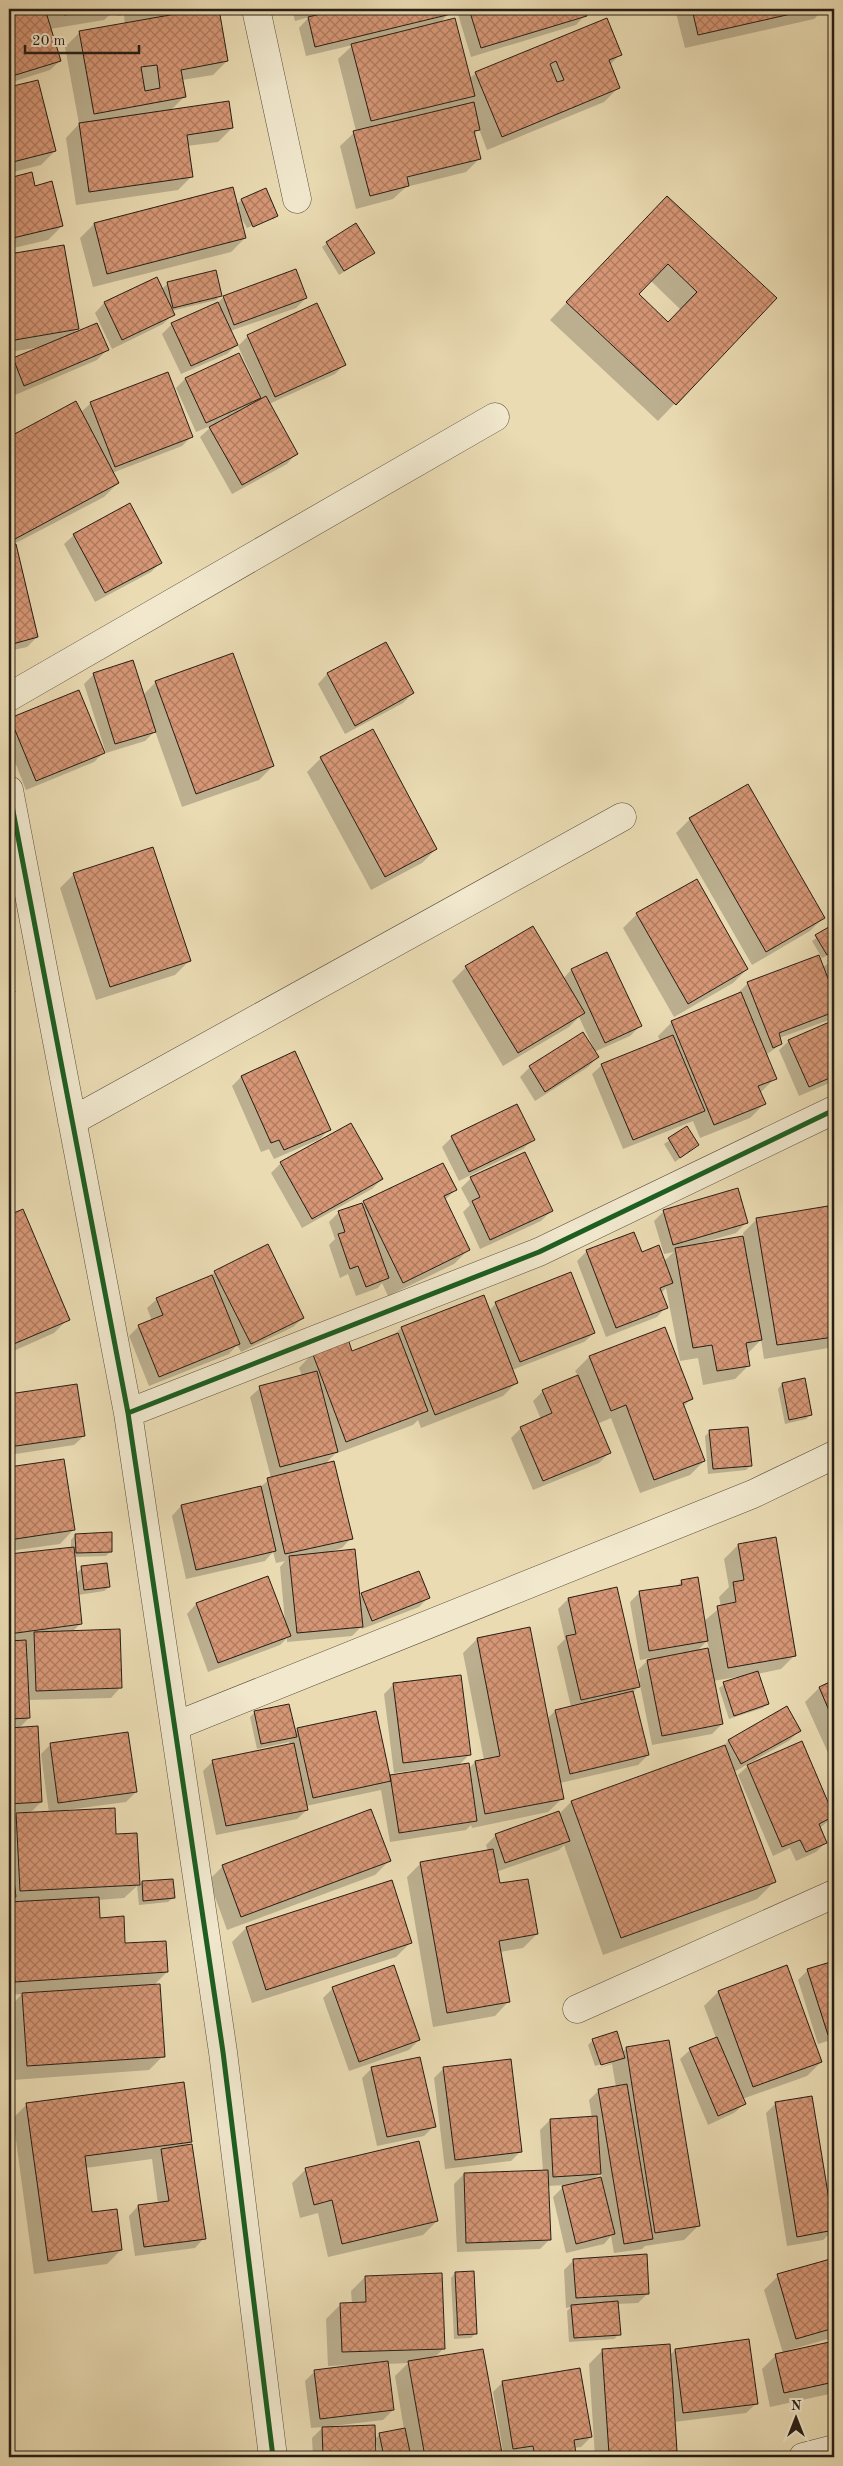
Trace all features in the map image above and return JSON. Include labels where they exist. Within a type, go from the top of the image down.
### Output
[{"type":"street","points":[[256,9],[297,200]]},
{"type":"street","points":[[9,697],[495,417]]},
{"type":"street","points":[[9,790],[128,1413],[223,2052],[273,2457]]},
{"type":"street","points":[[72,1122],[622,817]]},
{"type":"street","points":[[128,1413],[539,1252],[834,1110]]},
{"type":"street","points":[[175,1726],[753,1494],[834,1455]]},
{"type":"street","points":[[577,2009],[834,1894]]},
{"type":"street","points":[[803,2457],[834,2449]]},
{"type":"building","points":[[9,9],[45,9],[61,61],[9,77]]},
{"type":"building","points":[[63,9],[107,9],[64,15]]},
{"type":"building","points":[[139,9],[158,9],[139,12]]},
{"type":"building","points":[[204,9],[219,9],[228,61],[181,70],[186,97],[94,114],[79,31]],"holes":[[[157,65],[160,88],[145,91],[141,67]]]},
{"type":"building","points":[[341,9],[449,9],[451,14],[315,47],[308,17]]},
{"type":"building","points":[[469,9],[585,9],[587,16],[481,48]]},
{"type":"building","points":[[692,9],[813,9],[698,35]]},
{"type":"building","points":[[455,18],[475,96],[371,121],[351,44]]},
{"type":"building","points":[[607,18],[622,55],[609,60],[620,88],[502,137],[475,72]],"holes":[[[556,61],[564,80],[557,82],[550,64]]]},
{"type":"building","points":[[38,80],[56,151],[9,163],[9,87]]},
{"type":"building","points":[[229,101],[233,128],[187,135],[193,177],[89,192],[79,123]]},
{"type":"building","points":[[474,102],[480,130],[474,131],[481,159],[407,177],[409,186],[370,196],[353,131]]},
{"type":"building","points":[[32,172],[35,186],[52,181],[63,226],[9,239],[9,178]]},
{"type":"building","points":[[233,187],[246,238],[107,274],[94,223]]},
{"type":"building","points":[[266,188],[278,216],[253,227],[241,199]]},
{"type":"building","points":[[667,196],[777,298],[676,405],[566,302]],"holes":[[[668,264],[697,292],[668,322],[639,294]]]},
{"type":"building","points":[[356,223],[375,253],[344,271],[326,242]]},
{"type":"building","points":[[64,245],[79,329],[9,341],[9,254]]},
{"type":"building","points":[[296,269],[307,298],[234,325],[223,296]]},
{"type":"building","points":[[216,270],[222,296],[173,308],[167,282]]},
{"type":"building","points":[[157,277],[175,315],[122,340],[104,302]]},
{"type":"building","points":[[218,302],[238,345],[191,366],[171,323]]},
{"type":"building","points":[[317,303],[346,365],[275,397],[247,335]]},
{"type":"building","points":[[97,323],[109,350],[24,386],[13,358]]},
{"type":"building","points":[[239,353],[261,398],[206,423],[185,378]]},
{"type":"building","points":[[168,372],[193,437],[115,467],[90,402]]},
{"type":"building","points":[[266,396],[298,454],[242,485],[209,427]]},
{"type":"building","points":[[76,401],[119,483],[15,539],[9,528],[9,437]]},
{"type":"building","points":[[130,503],[162,563],[105,593],[73,534]]},
{"type":"building","points":[[16,544],[38,637],[9,645],[9,546]]},
{"type":"building","points":[[386,642],[414,693],[355,726],[327,673]]},
{"type":"building","points":[[233,653],[274,766],[196,794],[155,681]]},
{"type":"building","points":[[133,660],[156,732],[115,744],[93,673]]},
{"type":"building","points":[[79,690],[105,753],[36,781],[10,718]]},
{"type":"building","points":[[373,729],[437,849],[385,877],[320,757]]},
{"type":"building","points":[[748,784],[825,918],[766,952],[689,818]]},
{"type":"building","points":[[153,847],[191,961],[110,987],[73,873]]},
{"type":"building","points":[[697,879],[748,969],[688,1004],[636,913]]},
{"type":"building","points":[[834,924],[834,951],[827,955],[815,935]]},
{"type":"building","points":[[533,926],[585,1013],[518,1053],[465,966]]},
{"type":"building","points":[[607,952],[642,1026],[605,1043],[571,969]]},
{"type":"building","points":[[819,955],[834,994],[834,1012],[779,1033],[782,1044],[773,1048],[747,982]]},
{"type":"building","points":[[834,958],[834,975],[828,960]]},
{"type":"building","points":[[9,976],[15,992],[9,994]]},
{"type":"building","points":[[741,992],[777,1079],[758,1086],[766,1104],[714,1125],[671,1021]]},
{"type":"building","points":[[834,1020],[834,1076],[809,1087],[788,1040]]},
{"type":"building","points":[[583,1032],[599,1057],[545,1092],[529,1066]]},
{"type":"building","points":[[673,1035],[705,1111],[633,1140],[601,1064]]},
{"type":"building","points":[[295,1051],[331,1130],[284,1150],[279,1140],[271,1143],[241,1076]]},
{"type":"building","points":[[517,1104],[535,1140],[469,1172],[451,1136]]},
{"type":"building","points":[[351,1123],[383,1179],[312,1219],[280,1162]]},
{"type":"building","points":[[687,1126],[699,1145],[680,1158],[668,1138]]},
{"type":"building","points":[[525,1152],[553,1211],[490,1240],[472,1201],[480,1197],[470,1177]]},
{"type":"building","points":[[443,1163],[457,1190],[444,1196],[470,1250],[403,1283],[363,1201]]},
{"type":"building","points":[[738,1188],[748,1223],[673,1245],[663,1210]]},
{"type":"building","points":[[362,1203],[389,1278],[366,1287],[358,1266],[350,1269],[338,1234],[345,1232],[338,1211]]},
{"type":"building","points":[[828,1206],[834,1244],[834,1337],[777,1345],[756,1218]]},
{"type":"building","points":[[23,1209],[70,1320],[9,1346],[9,1215]]},
{"type":"building","points":[[634,1232],[642,1252],[659,1245],[673,1283],[660,1288],[668,1308],[616,1328],[586,1250]]},
{"type":"building","points":[[743,1236],[762,1340],[746,1343],[750,1366],[717,1371],[712,1345],[693,1348],[675,1248]]},
{"type":"building","points":[[268,1244],[304,1318],[251,1344],[214,1271]]},
{"type":"building","points":[[571,1272],[595,1333],[520,1362],[495,1302]]},
{"type":"building","points":[[212,1275],[240,1344],[159,1377],[138,1325],[163,1315],[156,1298]]},
{"type":"building","points":[[484,1295],[518,1383],[435,1415],[401,1327]]},
{"type":"building","points":[[665,1327],[693,1399],[683,1403],[705,1461],[654,1480],[626,1405],[611,1411],[589,1356]]},
{"type":"building","points":[[398,1333],[428,1411],[346,1442],[312,1352],[348,1339],[352,1351]]},
{"type":"building","points":[[317,1371],[338,1452],[280,1467],[259,1386]]},
{"type":"building","points":[[578,1375],[611,1453],[543,1481],[520,1427],[552,1413],[542,1390]]},
{"type":"building","points":[[805,1378],[812,1415],[789,1420],[782,1383]]},
{"type":"building","points":[[77,1384],[85,1436],[9,1447],[9,1394]]},
{"type":"building","points":[[748,1427],[752,1466],[713,1469],[709,1430]]},
{"type":"building","points":[[64,1459],[75,1530],[9,1540],[9,1467]]},
{"type":"building","points":[[334,1461],[353,1539],[285,1554],[267,1478]]},
{"type":"building","points":[[261,1486],[276,1551],[196,1570],[181,1505]]},
{"type":"building","points":[[112,1532],[112,1552],[76,1553],[75,1534]]},
{"type":"building","points":[[776,1537],[796,1656],[728,1668],[717,1606],[736,1602],[733,1582],[744,1580],[738,1544]]},
{"type":"building","points":[[74,1547],[82,1624],[9,1634],[9,1554]]},
{"type":"building","points":[[355,1549],[363,1627],[297,1633],[289,1556]]},
{"type":"building","points":[[107,1563],[110,1587],[84,1590],[81,1566]]},
{"type":"building","points":[[419,1571],[430,1598],[372,1621],[361,1593]]},
{"type":"building","points":[[268,1576],[291,1636],[218,1663],[196,1603]]},
{"type":"building","points":[[698,1577],[708,1641],[649,1651],[639,1591],[682,1585],[681,1580]]},
{"type":"building","points":[[617,1587],[640,1687],[581,1700],[566,1636],[576,1634],[568,1598]]},
{"type":"building","points":[[530,1627],[564,1799],[485,1814],[475,1761],[500,1756],[477,1638]]},
{"type":"building","points":[[120,1629],[122,1688],[36,1691],[34,1632]]},
{"type":"building","points":[[26,1640],[30,1718],[9,1719],[9,1641]]},
{"type":"building","points":[[708,1648],[723,1724],[662,1736],[647,1660]]},
{"type":"building","points":[[758,1671],[769,1704],[734,1716],[723,1682]]},
{"type":"building","points":[[461,1675],[471,1755],[403,1763],[393,1683]]},
{"type":"building","points":[[834,1680],[834,1722],[819,1687]]},
{"type":"building","points":[[633,1691],[649,1755],[570,1774],[555,1710]]},
{"type":"building","points":[[289,1704],[297,1737],[261,1744],[254,1711]]},
{"type":"building","points":[[787,1706],[801,1731],[741,1764],[728,1740]]},
{"type":"building","points":[[376,1711],[391,1781],[313,1798],[297,1728]]},
{"type":"building","points":[[38,1726],[42,1802],[9,1804],[9,1728]]},
{"type":"building","points":[[128,1732],[137,1792],[58,1803],[50,1743]]},
{"type":"building","points":[[802,1741],[834,1816],[819,1824],[827,1843],[806,1852],[800,1840],[782,1847],[747,1765]]},
{"type":"building","points":[[294,1743],[308,1810],[226,1826],[212,1760]]},
{"type":"building","points":[[725,1745],[776,1882],[621,1938],[571,1801]]},
{"type":"building","points":[[469,1763],[477,1821],[399,1833],[390,1775]]},
{"type":"building","points":[[115,1808],[116,1834],[137,1833],[140,1885],[20,1891],[16,1813]]},
{"type":"building","points":[[371,1809],[391,1861],[241,1917],[222,1865]]},
{"type":"building","points":[[559,1811],[570,1841],[505,1863],[495,1834]]},
{"type":"building","points":[[9,1837],[16,1897],[9,1898]]},
{"type":"building","points":[[493,1849],[500,1883],[528,1879],[538,1934],[499,1941],[510,2002],[447,2013],[420,1862]]},
{"type":"building","points":[[173,1879],[175,1898],[143,1901],[142,1881]]},
{"type":"building","points":[[392,1880],[412,1943],[266,1990],[246,1927]]},
{"type":"building","points":[[99,1897],[100,1918],[124,1916],[125,1943],[166,1941],[168,1972],[15,1982],[9,1902]]},
{"type":"building","points":[[834,1961],[834,2033],[828,2035],[807,1969]]},
{"type":"building","points":[[394,1965],[420,2040],[359,2062],[332,1987]]},
{"type":"building","points":[[787,1965],[822,2062],[753,2087],[718,1991]]},
{"type":"building","points":[[160,1984],[165,2057],[27,2066],[22,1993]]},
{"type":"building","points":[[617,2031],[625,2058],[601,2065],[592,2039]]},
{"type":"building","points":[[9,2034],[13,2076],[9,2076]]},
{"type":"building","points":[[717,2037],[746,2104],[718,2116],[689,2048]]},
{"type":"building","points":[[669,2040],[700,2226],[655,2233],[626,2047]]},
{"type":"building","points":[[420,2057],[436,2127],[387,2137],[371,2067]]},
{"type":"building","points":[[511,2059],[522,2152],[455,2160],[443,2067]]},
{"type":"building","points":[[184,2082],[192,2142],[85,2156],[92,2212],[117,2209],[122,2250],[48,2261],[26,2103]]},
{"type":"building","points":[[627,2084],[653,2239],[624,2244],[598,2089]]},
{"type":"building","points":[[812,2096],[834,2230],[797,2237],[775,2102]]},
{"type":"building","points":[[597,2116],[601,2174],[553,2177],[550,2119]]},
{"type":"building","points":[[419,2141],[438,2221],[342,2244],[332,2200],[314,2205],[305,2168]]},
{"type":"building","points":[[192,2144],[206,2239],[144,2247],[138,2205],[169,2201],[161,2149]]},
{"type":"building","points":[[548,2170],[551,2240],[466,2243],[464,2173]]},
{"type":"building","points":[[601,2177],[615,2234],[576,2244],[562,2186]]},
{"type":"building","points":[[647,2254],[649,2294],[576,2298],[573,2259]]},
{"type":"building","points":[[834,2258],[834,2328],[796,2339],[777,2274]]},
{"type":"building","points":[[474,2271],[477,2334],[458,2335],[455,2272]]},
{"type":"building","points":[[442,2273],[445,2349],[342,2352],[340,2303],[366,2302],[365,2276]]},
{"type":"building","points":[[618,2301],[621,2335],[574,2338],[571,2305]]},
{"type":"building","points":[[749,2339],[758,2404],[683,2413],[675,2349]]},
{"type":"building","points":[[834,2341],[834,2382],[784,2393],[775,2354]]},
{"type":"building","points":[[670,2344],[677,2451],[609,2454],[602,2349]]},
{"type":"building","points":[[483,2349],[502,2453],[478,2457],[425,2457],[408,2361]]},
{"type":"building","points":[[388,2361],[394,2410],[320,2419],[314,2370]]},
{"type":"building","points":[[580,2368],[592,2437],[574,2440],[576,2454],[556,2457],[535,2457],[533,2446],[513,2449],[502,2381]]},
{"type":"building","points":[[375,2425],[376,2457],[323,2457],[322,2427]]},
{"type":"building","points":[[405,2428],[411,2457],[384,2457],[379,2433]]},
{"type":"cycle path","points":[[9,790],[128,1413],[223,2052],[273,2457]]},
{"type":"cycle path","points":[[128,1413],[539,1252],[834,1110]]}]
